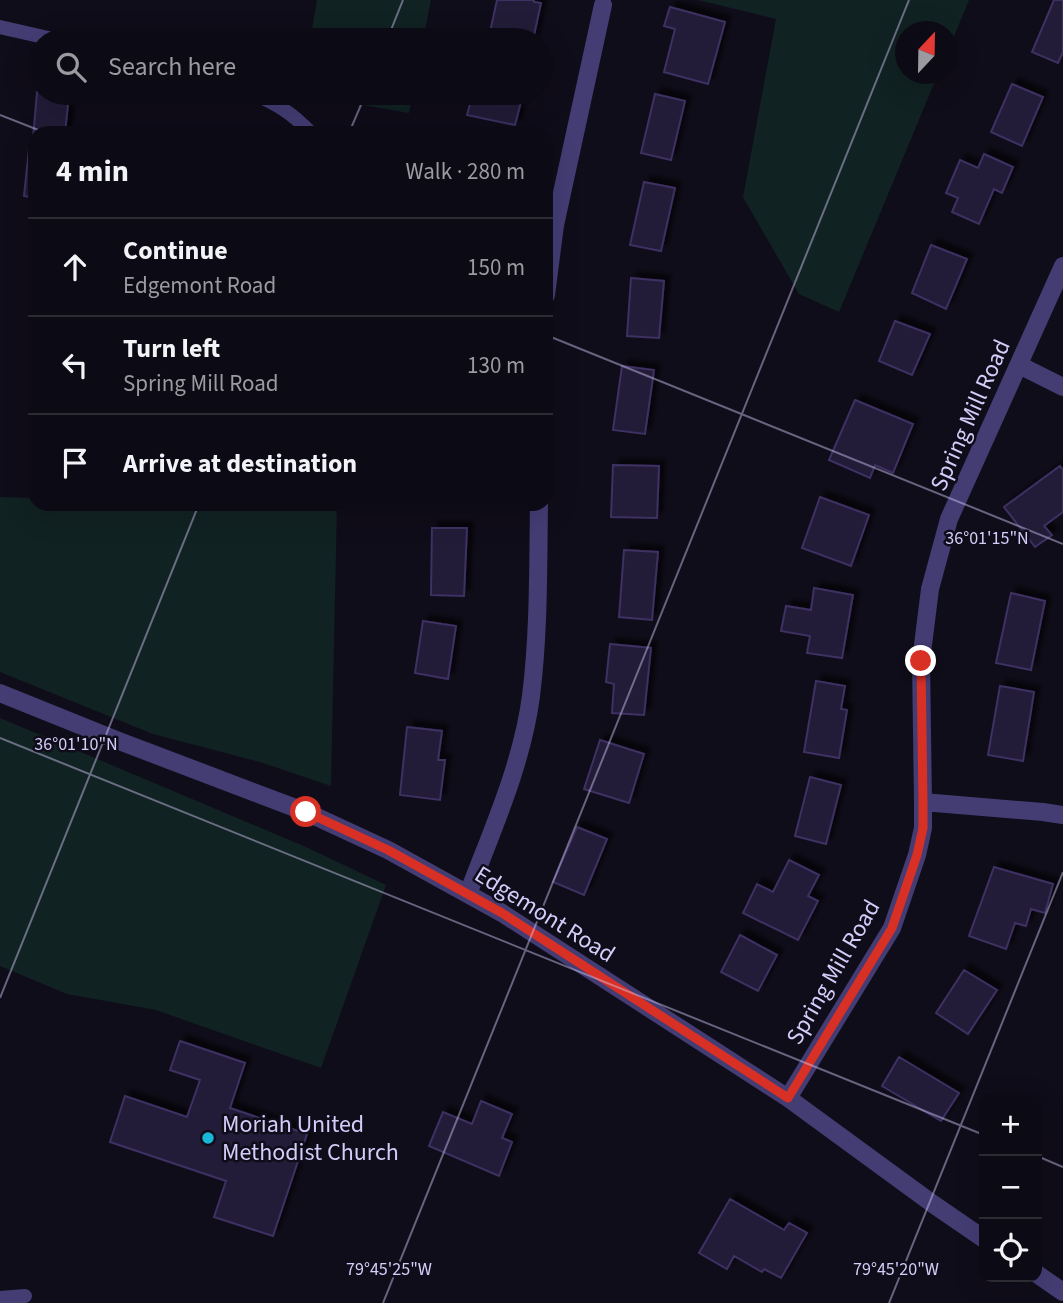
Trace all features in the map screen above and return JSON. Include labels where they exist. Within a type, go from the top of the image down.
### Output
[{"type":"street","points":[[553,241],[603,5]]},
{"type":"street","name":"Spring Mill Road","points":[[788,1098],[892,928],[917,855],[923,828],[921,661],[930,589],[949,519],[1063,266]]},
{"type":"street","points":[[1019,365],[1063,387]]},
{"type":"street","points":[[468,894],[516,764],[531,698],[536,630],[539,511]]},
{"type":"street","name":"Edgemont Road","points":[[0,693],[306,812],[388,850],[468,894],[502,913],[788,1098],[979,1236]]},
{"type":"street","points":[[923,802],[1063,815]]},
{"type":"street","points":[[1042,1277],[1063,1292]]},
{"type":"lane","points":[[0,27],[28,33]]},
{"type":"lane","points":[[277,105],[304,126]]},
{"type":"lane","points":[[0,1298],[25,1296]]},
{"type":"shaded area","points":[[317,0],[431,0],[425,28],[312,28]]},
{"type":"shaded area","points":[[698,0],[969,0],[958,27],[958,21],[895,21],[895,84],[934,84],[839,312],[799,294],[743,197],[776,19]]},
{"type":"shaded area","points":[[363,105],[411,105],[409,113]]},
{"type":"shaded area","points":[[0,497],[28,498],[28,511],[337,511],[331,786],[260,762],[153,734],[0,672]]},
{"type":"shaded area","points":[[0,718],[306,847],[386,885],[321,1068],[156,1010],[67,994],[0,966]]},
{"type":"building","points":[[497,0],[534,0],[541,3],[536,28],[491,28]]},
{"type":"building","points":[[1054,0],[1063,0],[1063,52],[1058,63],[1032,52]]},
{"type":"building","points":[[670,7],[725,22],[708,84],[664,72],[675,29],[664,26]]},
{"type":"building","points":[[1012,84],[1043,97],[1022,146],[991,132]]},
{"type":"building","points":[[655,94],[685,101],[671,160],[641,153]]},
{"type":"building","points":[[36,105],[68,105],[66,126],[34,126]]},
{"type":"building","points":[[470,105],[520,105],[515,125],[467,115]]},
{"type":"building","points":[[984,154],[1013,167],[1002,193],[994,189],[979,224],[952,212],[958,198],[946,193],[960,160],[978,168]]},
{"type":"building","points":[[28,158],[28,197],[24,196]]},
{"type":"building","points":[[644,182],[675,188],[661,251],[630,245]]},
{"type":"building","points":[[931,245],[967,259],[946,309],[912,293]]},
{"type":"building","points":[[631,278],[664,281],[659,338],[627,336]]},
{"type":"building","points":[[895,321],[930,334],[912,375],[879,361]]},
{"type":"building","points":[[622,366],[654,370],[645,434],[613,430]]},
{"type":"building","points":[[855,400],[913,424],[893,473],[875,465],[870,478],[829,460]]},
{"type":"building","points":[[613,465],[659,466],[657,518],[611,517]]},
{"type":"building","points":[[1060,466],[1063,470],[1063,512],[1044,526],[1052,535],[1035,547],[1004,507]]},
{"type":"building","points":[[820,497],[869,515],[851,566],[802,548]]},
{"type":"building","points":[[432,528],[467,528],[464,596],[431,595]]},
{"type":"building","points":[[624,550],[658,552],[652,620],[619,617]]},
{"type":"building","points":[[814,588],[853,595],[842,658],[807,653],[810,636],[781,631],[786,606],[811,610]]},
{"type":"building","points":[[1011,593],[1045,601],[1031,670],[996,663]]},
{"type":"building","points":[[423,621],[456,626],[448,679],[415,673]]},
{"type":"building","points":[[610,644],[651,648],[644,715],[612,713],[614,684],[606,682]]},
{"type":"building","points":[[816,681],[845,686],[841,709],[847,710],[839,758],[804,752]]},
{"type":"building","points":[[1000,686],[1034,692],[1023,761],[988,755]]},
{"type":"building","points":[[407,727],[442,731],[438,760],[445,760],[440,800],[400,795]]},
{"type":"building","points":[[600,740],[644,754],[629,803],[584,789]]},
{"type":"building","points":[[810,777],[841,785],[826,844],[795,836]]},
{"type":"building","points":[[577,827],[607,839],[584,895],[553,882]]},
{"type":"building","points":[[789,860],[819,875],[808,896],[818,901],[798,940],[743,913],[757,884],[773,892]]},
{"type":"building","points":[[994,867],[1053,884],[1045,913],[1031,909],[1026,926],[1015,923],[1006,949],[969,936]]},
{"type":"building","points":[[740,935],[777,955],[758,991],[721,972]]},
{"type":"building","points":[[964,970],[997,990],[968,1034],[936,1013]]},
{"type":"building","name":"Moriah United Methodist Church","points":[[180,1041],[245,1063],[230,1108],[307,1134],[273,1236],[214,1217],[226,1181],[110,1142],[125,1096],[187,1117],[200,1080],[170,1070]]},
{"type":"building","points":[[899,1057],[959,1093],[941,1121],[882,1086]]},
{"type":"building","points":[[481,1101],[512,1114],[502,1138],[512,1142],[499,1176],[429,1146],[443,1112],[472,1124]]},
{"type":"building","points":[[730,1199],[784,1230],[789,1223],[807,1233],[781,1278],[764,1269],[762,1272],[734,1256],[727,1269],[699,1253]]},
{"type":"place","name":"Moriah United Methodist Church","points":[[208,1138]]},
{"type":"route","points":[[306,812],[388,850],[502,913],[788,1098],[892,928],[917,855],[923,828],[921,661]]}]
